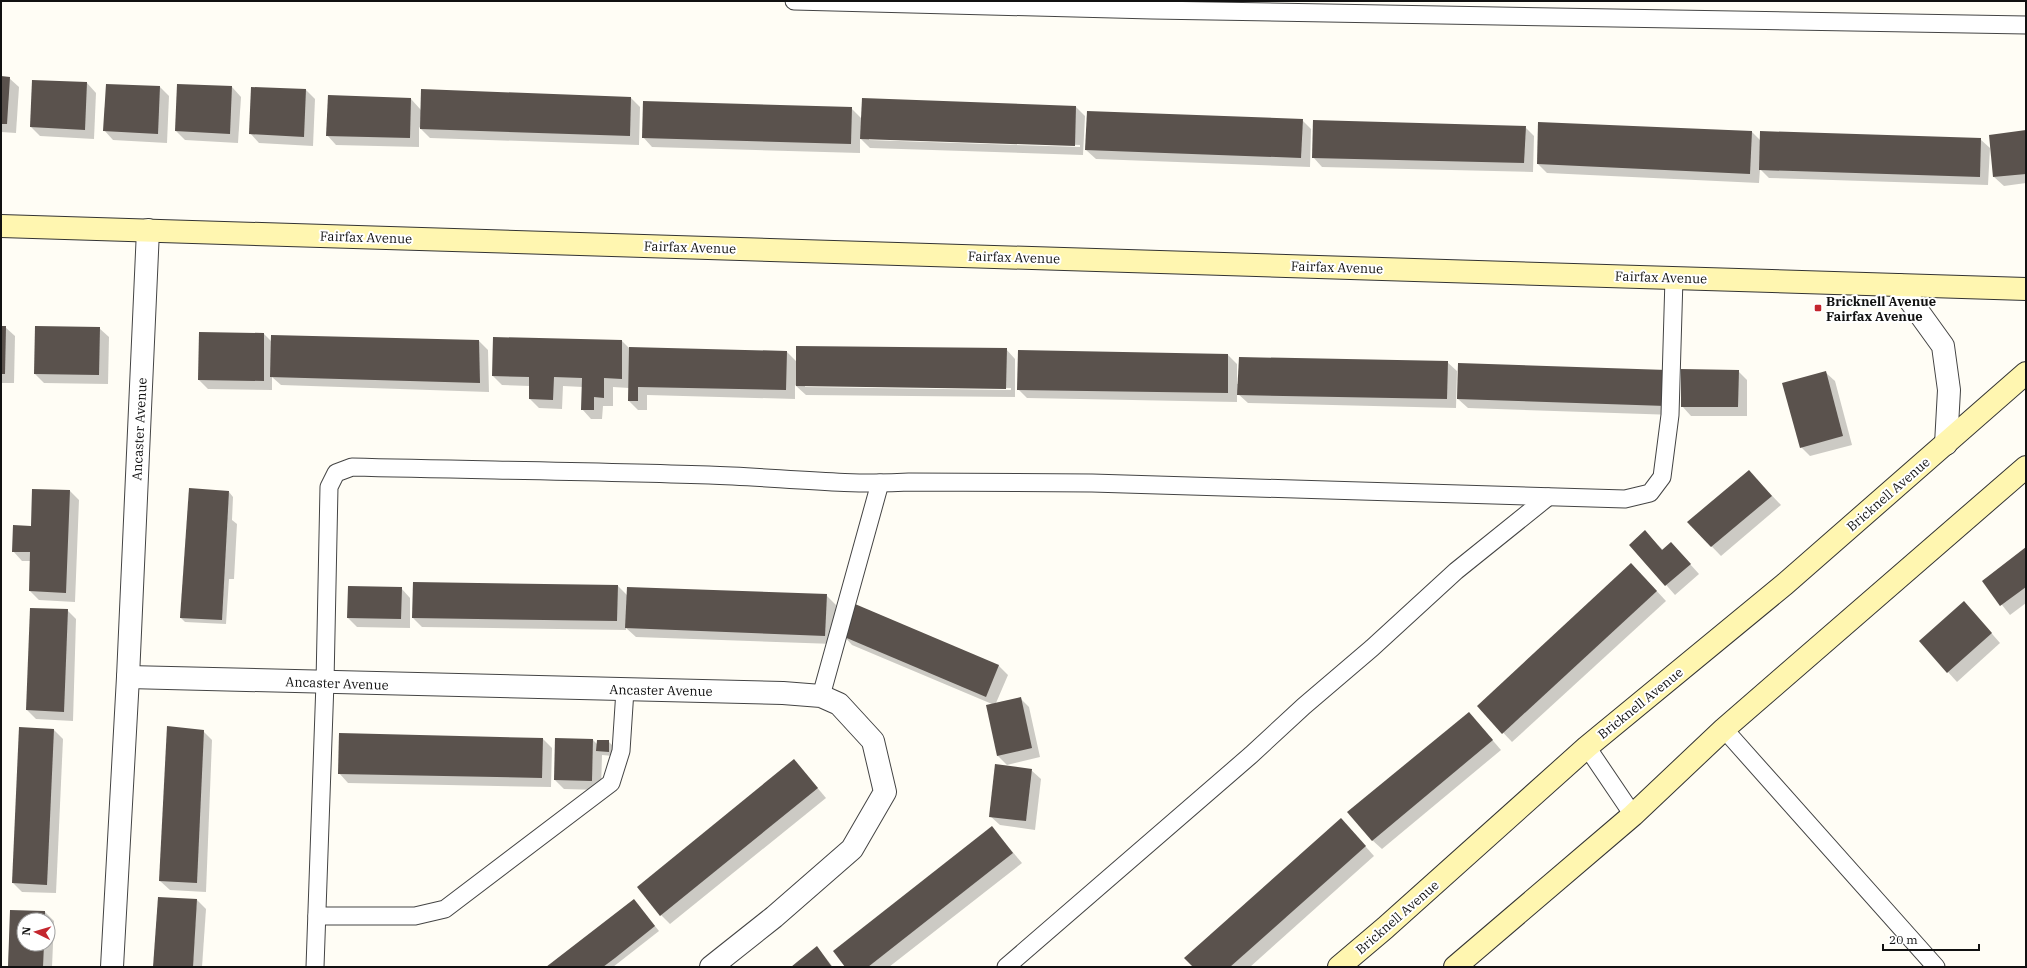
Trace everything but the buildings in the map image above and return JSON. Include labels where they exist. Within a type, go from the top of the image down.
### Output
[{"type":"street","name":"Fairfax Avenue","points":[[1,226],[2026,289]]},
{"type":"street","name":"Ancaster Avenue","points":[[112,967],[128,677],[148,230]]},
{"type":"street","points":[[1899,284],[1943,346],[1949,390],[1946,444]]},
{"type":"street","name":"Bricknell Avenue","points":[[1339,967],[1391,923],[1587,747],[1785,584],[2026,373]]},
{"type":"street","points":[[1455,967],[1633,815],[1724,729],[2026,467]]},
{"type":"street","name":"Ancaster Avenue","points":[[128,677],[821,696],[839,704],[873,741],[885,792],[852,850],[774,917],[710,967]]},
{"type":"lane","points":[[794,1],[1152,10],[2026,25]]},
{"type":"lane","points":[[315,967],[325,682],[329,487],[336,473],[347,469],[360,468],[710,475],[880,483],[1092,483],[1625,499],[1650,494],[1662,477],[1670,415],[1674,278]]},
{"type":"lane","points":[[821,696],[880,483]]},
{"type":"lane","points":[[1006,967],[1251,755],[1456,571],[1548,496]]},
{"type":"lane","points":[[317,916],[415,916],[445,909],[611,784],[621,751],[625,690]]},
{"type":"lane","points":[[1724,729],[1936,967]]},
{"type":"lane","points":[[1587,747],[1633,815]]},
{"type":"place","name":"Bricknell Avenue Fairfax Avenue","points":[[1818,308]]}]
